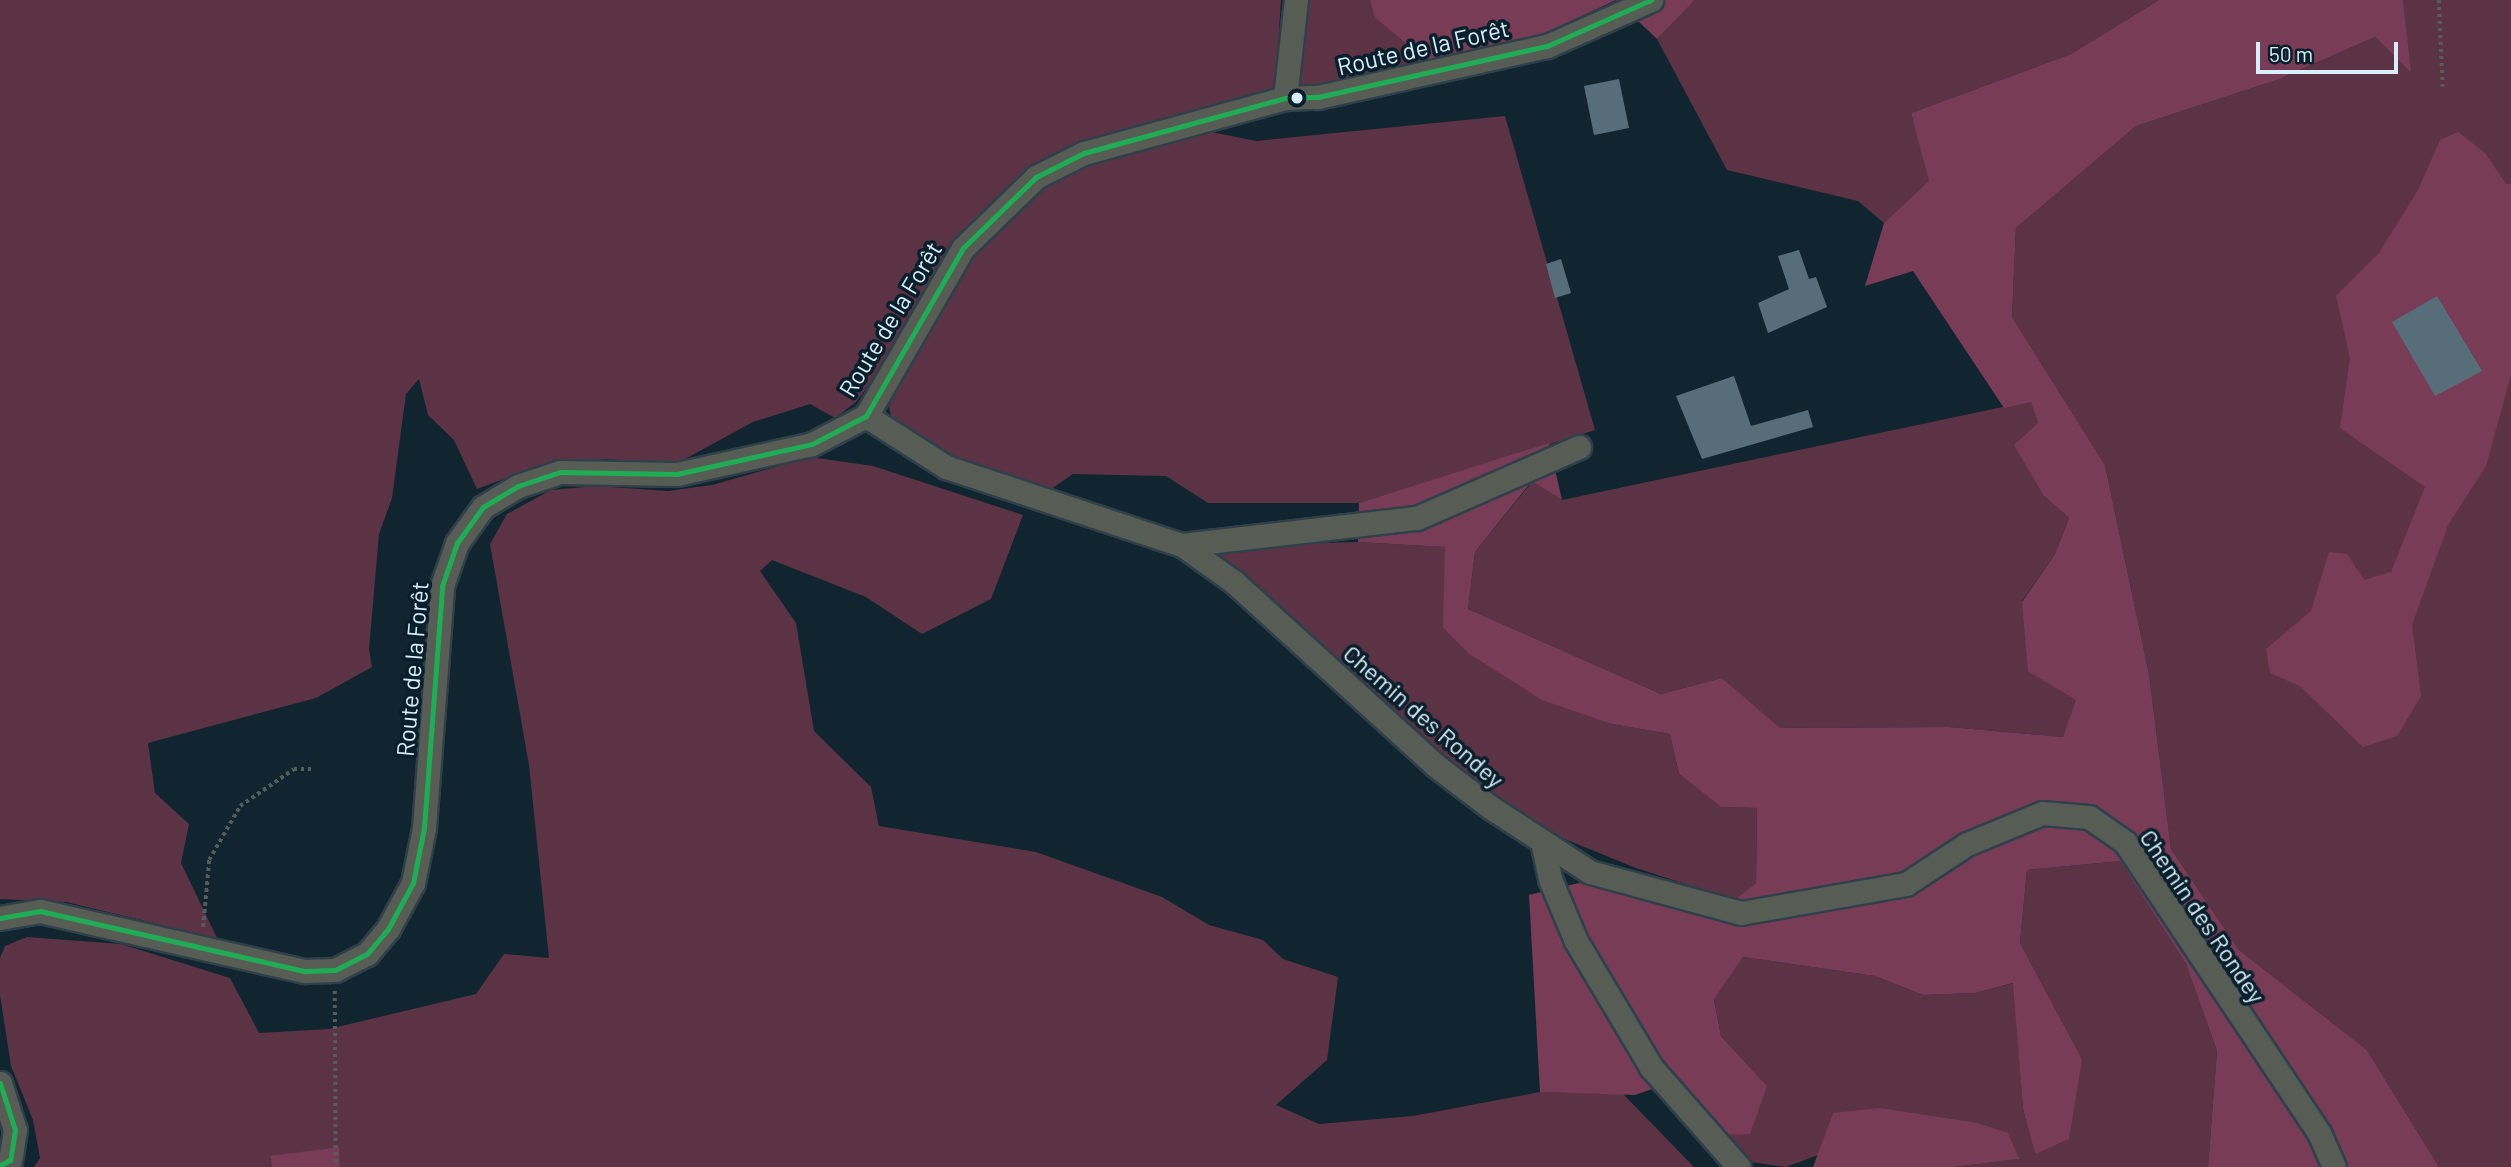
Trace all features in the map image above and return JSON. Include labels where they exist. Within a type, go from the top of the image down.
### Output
[{"type":"street","points":[[1285,98],[1296,0]]},
{"type":"street","name":"Route de la Forêt","points":[[0,918],[40,911],[304,971],[335,970],[367,954],[388,929],[413,883],[424,828],[442,586],[457,543],[483,507],[518,486],[560,472],[677,474],[812,444],[866,416],[963,248],[1036,177],[1084,153],[1285,98],[1318,97],[1547,46],[1651,0]]},
{"type":"street","name":"Chemin des Rondey","points":[[866,416],[946,467],[1182,545],[1234,582],[1435,765],[1542,842],[1590,872],[1741,913],[1906,884],[1967,844],[2042,813],[2089,817],[2125,842],[2319,1133],[2334,1167]]},
{"type":"street","points":[[1182,545],[1417,518],[1579,447]]},
{"type":"street","points":[[1542,842],[1550,879],[1576,942],[1651,1067],[1739,1167]]},
{"type":"street","points":[[0,1083],[15,1130],[10,1160],[0,1165]]},
{"type":"path","points":[[2439,0],[2443,87]]},
{"type":"path","points":[[216,951],[202,925],[208,860],[240,806],[294,769],[311,769]]},
{"type":"path","points":[[335,970],[336,1167]]},
{"type":"shaded area","points":[[0,0],[1281,0],[1275,93],[1027,171],[856,402],[835,418],[810,404],[753,422],[674,465],[608,459],[549,462],[477,489],[454,440],[428,415],[419,379],[406,394],[392,498],[379,534],[369,649],[372,667],[316,698],[148,743],[155,793],[189,824],[181,863],[217,938],[66,902],[0,899]]},
{"type":"shaded area","points":[[1304,0],[1370,0],[1375,18],[1426,60],[1315,88],[1301,84],[1293,74]]},
{"type":"shaded area","points":[[1370,0],[1616,0],[1543,34],[1426,60],[1375,18]]},
{"type":"shaded area","points":[[1616,0],[1695,0],[1657,39]]},
{"type":"shaded area","points":[[1695,0],[2159,0],[2071,54],[1911,113],[1930,181],[1884,223],[1858,201],[1727,170],[1657,39]]},
{"type":"shaded area","points":[[2159,0],[2403,0],[2411,73],[2375,37],[2277,80],[2136,126],[2016,228],[2012,317],[2105,465],[2149,674],[2171,849],[2239,950],[2367,1050],[2439,1167],[2208,1167],[2217,1051],[2186,964],[2120,861],[2027,870],[2020,943],[2082,1059],[2069,1139],[2035,1154],[2023,1109],[2013,983],[1975,993],[1923,995],[1875,976],[1743,957],[1714,999],[1721,1036],[1767,1086],[1750,1134],[1717,1135],[1675,1081],[1635,1095],[1540,1092],[1529,895],[1591,880],[1717,914],[1756,883],[1757,808],[1721,807],[1679,774],[1670,734],[1612,724],[1542,700],[1468,653],[1443,628],[1445,547],[1358,542],[1359,503],[1549,443],[1562,500],[1532,481],[1475,552],[1468,609],[1661,694],[1722,678],[1780,728],[1949,727],[2063,737],[2076,700],[2028,671],[2022,602],[2055,554],[2069,518],[2044,496],[2014,445],[2038,423],[2031,402],[2004,408],[1913,271],[1865,286],[1884,223],[1929,181],[1911,113],[2071,54]]},
{"type":"shaded area","points":[[2403,0],[2511,0],[2511,1167],[2439,1167],[2367,1050],[2239,950],[2171,849],[2149,674],[2105,465],[2012,317],[2016,228],[2136,126],[2277,80],[2375,37],[2410,72]]},
{"type":"shaded area","points":[[1505,116],[1595,430],[1359,503],[1208,503],[1166,476],[1073,474],[1051,489],[947,464],[892,421],[889,407],[897,389],[965,266],[987,237],[1038,188],[1080,165],[1206,131],[1256,141]]},
{"type":"shaded area","points":[[2458,132],[2485,153],[2506,184],[2511,184],[2511,375],[2486,466],[2448,525],[2412,625],[2421,696],[2397,736],[2363,747],[2300,686],[2270,673],[2266,649],[2311,611],[2329,552],[2347,554],[2364,580],[2391,572],[2425,487],[2340,428],[2350,358],[2336,296],[2379,253],[2418,190],[2440,140]]},
{"type":"shaded area","points":[[2031,401],[2038,423],[2044,496],[2069,518],[2055,554],[2022,601],[2077,700],[2063,737],[1949,727],[1779,728],[1722,678],[1661,694],[1468,609],[1475,552],[1533,481],[1562,500]]},
{"type":"shaded area","points":[[810,457],[873,466],[1023,515],[991,599],[922,634],[866,597],[772,560],[760,571],[796,623],[814,731],[871,787],[879,826],[1036,852],[1162,897],[1209,925],[1263,940],[1283,959],[1338,977],[1327,1060],[1276,1105],[1319,1124],[1413,1116],[1540,1092],[1623,1094],[1694,1167],[340,1167],[338,1147],[270,1157],[272,1167],[34,1167],[40,1158],[33,1120],[11,1066],[0,995],[0,958],[5,946],[27,937],[121,944],[230,978],[259,1033],[329,1029],[476,994],[504,954],[549,958],[529,765],[490,544],[507,514],[551,490],[596,486],[668,491],[712,485]]},
{"type":"shaded area","points":[[1358,542],[1446,547],[1444,629],[1468,653],[1612,724],[1670,734],[1679,774],[1721,807],[1757,808],[1756,883],[1735,900],[1636,868],[1545,831],[1482,794],[1221,560],[1213,546]]},
{"type":"shaded area","points":[[2120,861],[2186,964],[2217,1051],[2208,1167],[1954,1167],[2018,1159],[1833,1113],[1818,1155],[1786,1167],[1744,1161],[1717,1135],[1767,1086],[1721,1036],[1714,998],[1743,957],[1875,976],[1923,995],[1975,993],[2014,983],[2023,1109],[2035,1154],[2082,1059],[2020,943],[2027,870]]},
{"type":"shaded area","points":[[1880,1108],[1977,1123],[2008,1133],[2019,1159],[1954,1167],[1813,1167],[1833,1113]]},
{"type":"shaded area","points":[[339,1147],[340,1167],[272,1167],[270,1156]]},
{"type":"building","points":[[1619,79],[1629,128],[1594,135],[1584,86]]},
{"type":"building","points":[[1799,250],[1809,279],[1816,277],[1827,307],[1768,333],[1758,303],[1789,289],[1778,256]]},
{"type":"building","points":[[1561,259],[1571,293],[1555,298],[1546,264]]},
{"type":"building","points":[[2437,296],[2482,371],[2435,396],[2392,322]]},
{"type":"building","points":[[1734,376],[1751,426],[1808,410],[1813,427],[1702,459],[1676,396]]},
{"type":"transit line","points":[[0,918],[40,911],[305,971],[335,970],[367,954],[388,929],[413,883],[424,828],[442,586],[457,543],[483,507],[518,486],[560,472],[677,474],[812,444],[866,416],[963,248],[1036,177],[1084,153],[1285,98],[1318,97],[1547,46],[1651,0]]},
{"type":"transit line","points":[[0,1083],[15,1130],[10,1160],[0,1165]]}]
